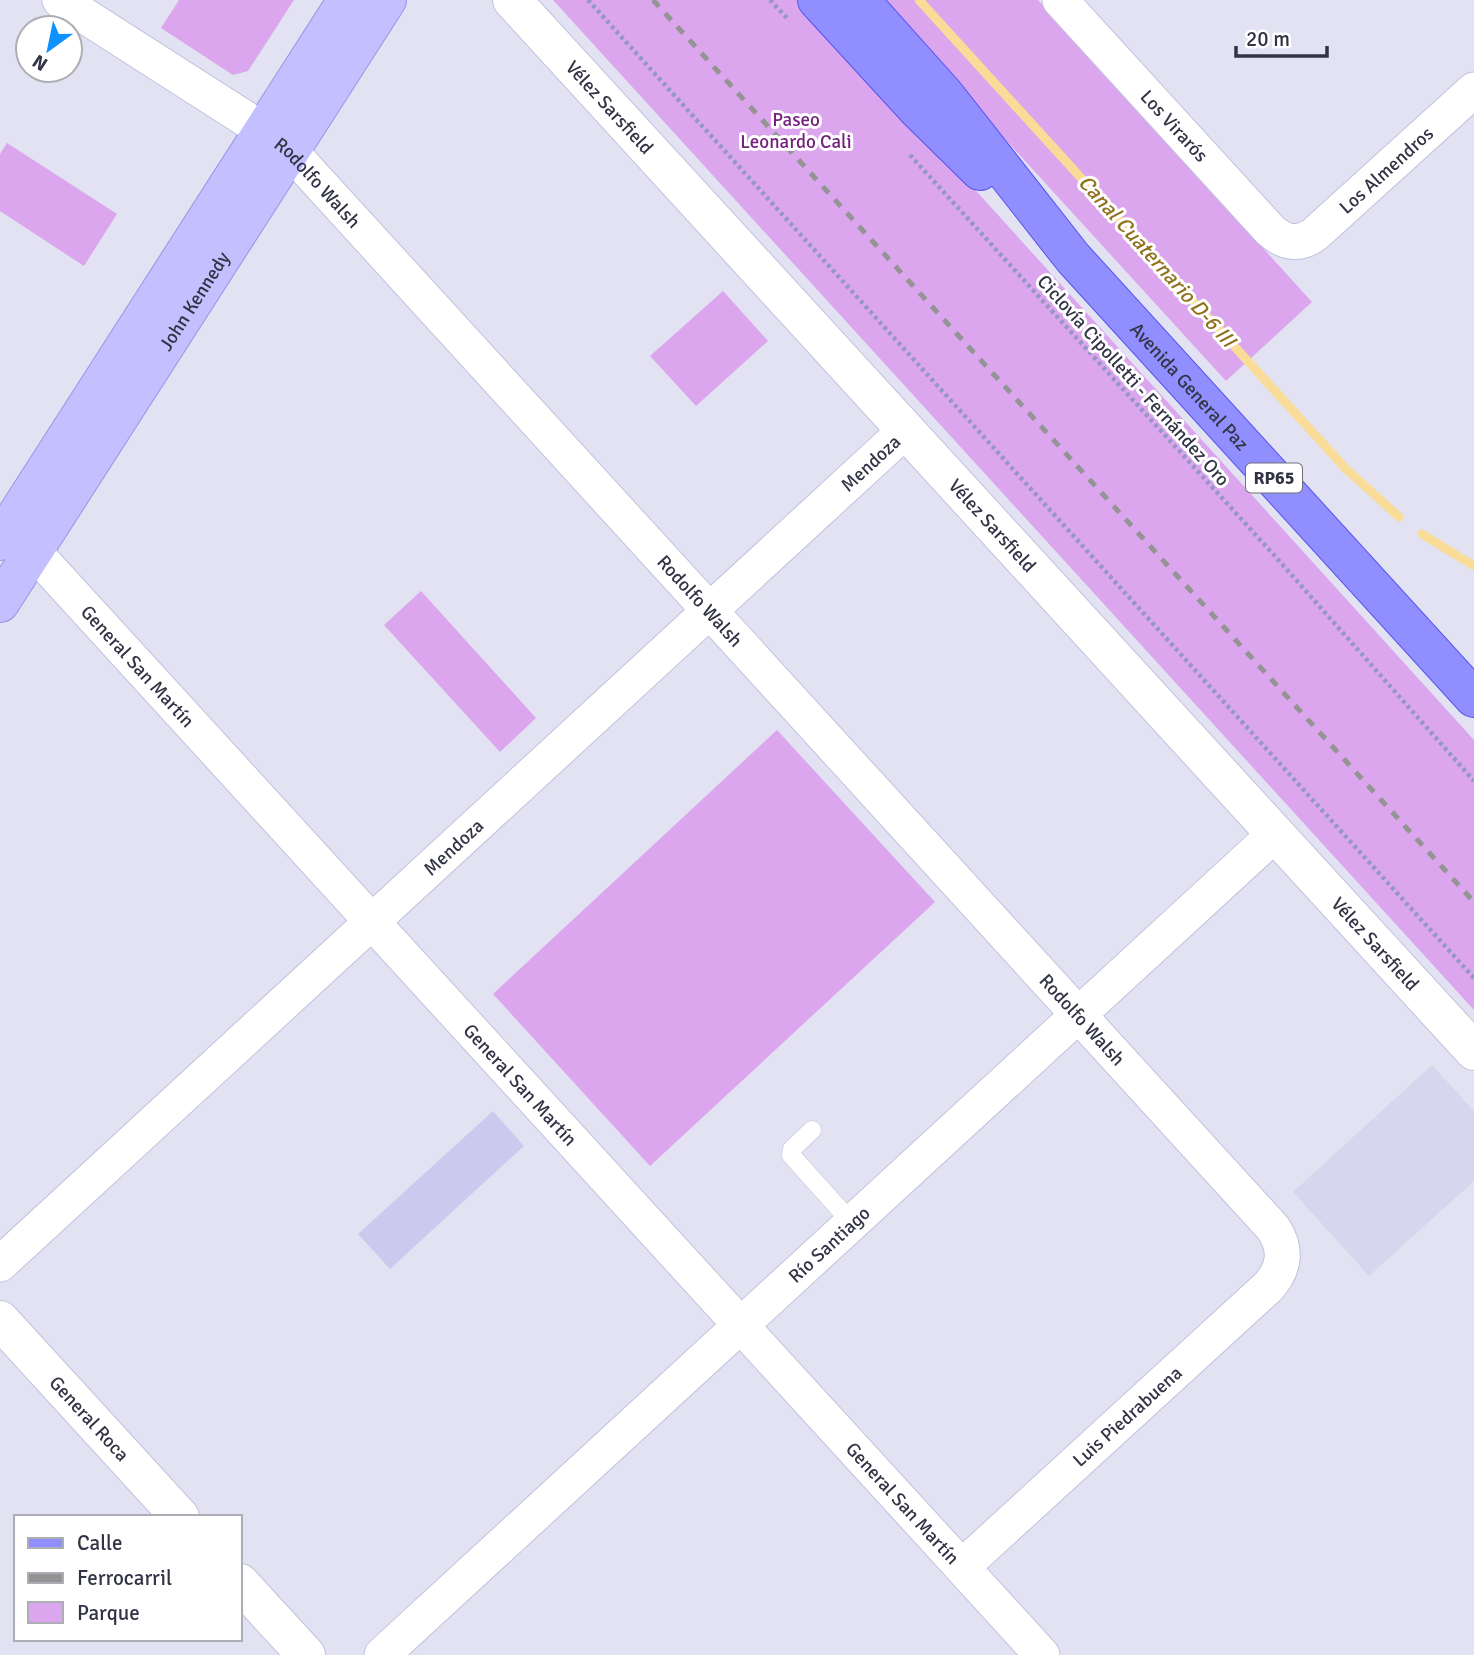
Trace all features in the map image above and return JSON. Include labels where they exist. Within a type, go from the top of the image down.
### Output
[{"type":"main road","name":"John Kennedy","points":[[277,141],[347,0]]},
{"type":"main road","name":"John Kennedy","points":[[0,604],[11,533],[277,141],[387,0]]},
{"type":"main road","name":"Avenida General Paz","points":[[860,0],[938,86],[1073,258],[1474,698]]},
{"type":"main road","name":"Avenida General Paz","points":[[803,10],[937,130],[1073,258]]},
{"type":"street","name":"Rodolfo Walsh","points":[[60,0],[277,141],[1273,1228],[1283,1247],[1283,1258]]},
{"type":"street","name":"Vélez Sarsfield","points":[[512,0],[1474,1051]]},
{"type":"street","name":"Los Virarós","points":[[1060,0],[1270,230],[1280,239],[1293,242]]},
{"type":"street","name":"Los Almendros","points":[[1293,242],[1305,241],[1315,234],[1474,90]]},
{"type":"street","name":"Mendoza","points":[[0,1264],[906,430]]},
{"type":"street","name":"General San Martín","points":[[11,533],[372,921],[1042,1655]]},
{"type":"street","name":"Río Santiago","points":[[382,1655],[1275,834]]},
{"type":"street","name":"Luis Piedrabuena","points":[[962,1567],[1268,1287],[1280,1270],[1283,1258]]},
{"type":"street","name":"General Roca","points":[[0,1320],[178,1515]]},
{"type":"street","points":[[242,1585],[306,1655]]},
{"type":"lane","points":[[812,1130],[792,1149],[791,1155],[852,1223]]},
{"type":"path","points":[[588,0],[1474,978]]},
{"type":"path","points":[[770,0],[803,10]]},
{"type":"path","name":"Ciclovía Cipolletti - Fernández Oro","points":[[910,154],[1274,555],[1474,781]]},
{"type":"shaded area","points":[[1432,1065],[1474,1111],[1474,1181],[1369,1276],[1293,1192]]},
{"type":"shaded area","points":[[493,1111],[524,1146],[390,1269],[358,1234]]},
{"type":"green space","points":[[179,0],[294,0],[248,71],[233,75],[161,28]]},
{"type":"green space","name":"Paseo Leonardo Cali","points":[[553,0],[803,0],[1474,740],[1474,1010]]},
{"type":"green space","points":[[878,0],[1038,0],[1312,302],[1226,381]]},
{"type":"green space","points":[[7,143],[117,214],[84,266],[0,211],[0,154]]},
{"type":"green space","points":[[723,291],[768,341],[696,406],[650,356]]},
{"type":"green space","points":[[421,591],[536,718],[500,752],[384,625]]},
{"type":"green space","points":[[777,730],[935,902],[650,1166],[493,994]]},
{"type":"waterway","name":"Canal Cuaternario D-6 III","points":[[919,0],[1346,469],[1399,517]]},
{"type":"waterway","name":"Canal Cuaternario D-6 III","points":[[1422,534],[1474,566]]},
{"type":"railway","points":[[653,0],[1474,902]]}]
